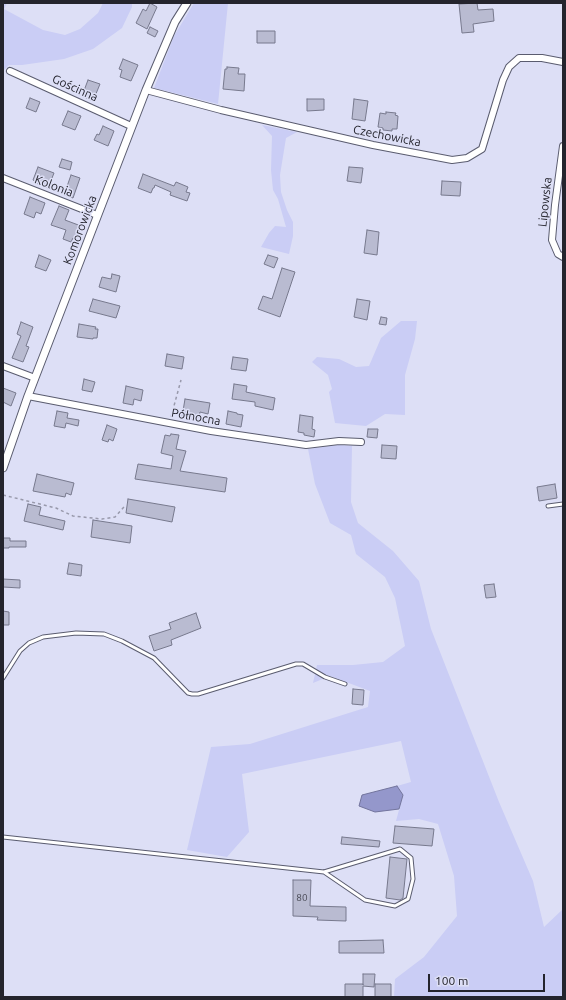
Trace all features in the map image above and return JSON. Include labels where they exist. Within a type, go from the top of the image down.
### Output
[{"type":"street","name":"Komorowicka","points":[[3,468],[7,448],[131,126],[175,22],[187,3]]},
{"type":"street","name":"Czechowicka","points":[[146,90],[222,110],[372,145],[452,160],[467,158],[482,149],[503,80],[509,67],[519,58],[542,58],[563,62]]},
{"type":"street","name":"Gościnna","points":[[10,71],[131,126]]},
{"type":"street","name":"Lipowska","points":[[563,146],[555,204],[552,240],[558,254],[563,256]]},
{"type":"street","name":"Kolonia","points":[[3,178],[97,215]]},
{"type":"street","points":[[3,366],[35,378]]},
{"type":"street","name":"Północna","points":[[28,396],[211,431],[306,445],[339,441],[361,442]]},
{"type":"lane","points":[[548,506],[563,504]]},
{"type":"lane","points":[[3,678],[20,651],[29,643],[43,637],[76,633],[104,634],[122,641],[154,658],[188,692],[192,694],[198,694],[296,664],[303,664],[325,677],[345,684]]},
{"type":"lane","points":[[3,838],[324,872],[400,849],[411,858],[413,880],[408,899],[395,906],[365,900],[324,872]]},
{"type":"path","points":[[169,423],[181,380]]},
{"type":"path","points":[[3,495],[56,508],[73,516],[102,519],[115,517],[124,507]]},
{"type":"shaded area","points":[[3,3],[7,3],[4,9],[43,30],[65,35],[80,29],[98,13],[103,3],[132,3],[132,7],[122,28],[93,49],[64,59],[22,65],[9,65],[3,71]]},
{"type":"shaded area","points":[[194,3],[228,3],[218,104],[154,88],[174,36]]},
{"type":"shaded area","points":[[262,125],[297,132],[286,138],[280,175],[281,192],[293,222],[293,236],[289,254],[261,247],[275,226],[286,227],[278,199],[273,190],[271,170],[272,136]]},
{"type":"shaded area","points":[[401,321],[417,321],[415,339],[405,375],[405,415],[385,414],[366,426],[335,423],[329,392],[332,389],[328,375],[312,362],[317,357],[339,359],[356,367],[369,366],[381,338]]},
{"type":"shaded area","points":[[338,445],[352,446],[351,502],[358,523],[393,551],[419,581],[431,629],[499,802],[533,881],[544,927],[563,909],[563,997],[394,997],[395,979],[424,957],[457,916],[454,876],[438,824],[419,819],[396,821],[403,795],[397,786],[411,782],[401,741],[242,774],[249,832],[227,857],[187,850],[211,747],[250,744],[368,707],[370,691],[330,676],[313,683],[317,665],[353,665],[383,662],[405,646],[395,598],[385,577],[356,554],[351,535],[330,523],[315,484],[308,449]]},
{"type":"shaded area","points":[[397,786],[403,795],[399,809],[375,812],[359,806],[362,795]]},
{"type":"building","points":[[150,3],[157,7],[147,29],[136,23],[143,9],[146,11]]},
{"type":"building","points":[[477,3],[478,10],[493,9],[494,21],[473,24],[474,32],[462,33],[459,4]]},
{"type":"building","points":[[150,27],[158,31],[155,37],[147,33]]},
{"type":"building","points":[[257,31],[275,31],[275,43],[257,43]]},
{"type":"building","points":[[123,59],[138,65],[131,81],[120,77],[122,70],[119,69]]},
{"type":"building","points":[[227,67],[239,68],[238,74],[245,74],[244,91],[223,89],[225,69],[227,69]]},
{"type":"building","points":[[88,80],[100,84],[93,101],[82,96]]},
{"type":"building","points":[[30,98],[40,102],[36,112],[26,108]]},
{"type":"building","points":[[307,99],[324,99],[324,110],[307,111]]},
{"type":"building","points":[[354,99],[368,101],[365,121],[352,119]]},
{"type":"building","points":[[68,111],[81,116],[75,130],[62,125]]},
{"type":"building","points":[[386,112],[396,113],[395,115],[398,116],[397,129],[392,129],[392,131],[383,130],[383,128],[378,127],[380,113],[386,114]]},
{"type":"building","points":[[103,126],[114,131],[108,146],[94,140],[97,134],[99,135]]},
{"type":"building","points":[[62,159],[72,162],[70,170],[59,167]]},
{"type":"building","points":[[38,167],[54,173],[48,188],[36,183],[33,180]]},
{"type":"building","points":[[349,167],[363,168],[361,183],[347,181]]},
{"type":"building","points":[[143,174],[174,186],[176,182],[188,187],[186,192],[190,193],[187,201],[170,195],[171,192],[155,185],[151,193],[138,188]]},
{"type":"building","points":[[71,175],[80,178],[73,198],[64,195]]},
{"type":"building","points":[[442,181],[461,182],[460,196],[441,195]]},
{"type":"building","points":[[30,197],[45,203],[41,214],[36,212],[34,218],[24,214]]},
{"type":"building","points":[[59,206],[69,210],[65,220],[81,226],[76,240],[73,238],[71,242],[63,239],[66,230],[51,225]]},
{"type":"building","points":[[367,230],[379,232],[377,255],[364,253]]},
{"type":"building","points":[[39,255],[51,260],[46,271],[35,267]]},
{"type":"building","points":[[268,255],[278,258],[274,268],[264,264]]},
{"type":"building","points":[[282,268],[295,272],[280,317],[258,309],[263,296],[272,299]]},
{"type":"building","points":[[112,274],[120,276],[116,292],[99,287],[102,277],[111,279]]},
{"type":"building","points":[[93,299],[120,306],[116,318],[89,311]]},
{"type":"building","points":[[357,299],[370,301],[367,320],[354,317]]},
{"type":"building","points":[[381,317],[387,318],[386,325],[379,324]]},
{"type":"building","points":[[21,322],[33,327],[26,346],[29,347],[23,362],[12,358],[21,336],[17,334]]},
{"type":"building","points":[[79,324],[96,327],[95,329],[98,329],[97,338],[77,337]]},
{"type":"building","points":[[167,354],[184,357],[182,369],[165,366]]},
{"type":"building","points":[[233,357],[248,359],[246,371],[231,369]]},
{"type":"building","points":[[84,379],[95,382],[92,392],[82,390]]},
{"type":"building","points":[[234,384],[247,386],[246,392],[275,398],[273,410],[255,406],[255,402],[232,399]]},
{"type":"building","points":[[126,386],[143,390],[141,401],[134,399],[133,405],[123,403]]},
{"type":"building","points":[[3,388],[16,393],[11,406],[3,402]]},
{"type":"building","points":[[185,399],[210,403],[208,414],[200,412],[199,417],[196,416],[195,420],[182,417]]},
{"type":"building","points":[[57,411],[68,413],[67,418],[79,420],[78,426],[66,423],[65,428],[54,426]]},
{"type":"building","points":[[228,411],[243,415],[241,427],[226,424]]},
{"type":"building","points":[[300,415],[313,417],[312,429],[315,430],[314,437],[298,432]]},
{"type":"building","points":[[107,425],[117,429],[113,441],[109,439],[108,442],[102,440]]},
{"type":"building","points":[[368,429],[378,429],[377,438],[367,437]]},
{"type":"building","points":[[171,434],[179,435],[176,449],[186,451],[180,471],[227,478],[225,492],[135,479],[138,464],[171,469],[173,456],[161,453],[165,435],[170,436]]},
{"type":"building","points":[[382,445],[397,446],[396,459],[381,458]]},
{"type":"building","points":[[37,474],[74,483],[71,495],[66,493],[65,497],[33,491]]},
{"type":"building","points":[[555,484],[557,498],[539,501],[537,487]]},
{"type":"building","points":[[128,499],[175,507],[172,522],[126,513]]},
{"type":"building","points":[[28,504],[41,507],[39,515],[65,521],[63,530],[24,521]]},
{"type":"building","points":[[93,520],[132,526],[130,543],[91,537]]},
{"type":"building","points":[[3,538],[10,538],[10,541],[26,541],[26,547],[3,548]]},
{"type":"building","points":[[69,563],[82,565],[81,576],[67,574]]},
{"type":"building","points":[[3,579],[20,580],[20,588],[3,587]]},
{"type":"building","points":[[494,584],[496,597],[486,598],[484,585]]},
{"type":"building","points":[[3,611],[9,612],[9,625],[3,625]]},
{"type":"building","points":[[196,613],[201,628],[171,640],[172,645],[154,651],[149,636],[171,629],[169,623]]},
{"type":"building","points":[[353,689],[364,690],[363,705],[352,704]]},
{"type":"building","points":[[395,826],[434,829],[432,846],[393,843]]},
{"type":"building","points":[[342,837],[380,841],[379,847],[341,844]]},
{"type":"building","points":[[390,857],[407,859],[403,898],[400,900],[386,898]]},
{"type":"building","points":[[293,880],[311,880],[310,906],[346,907],[346,921],[317,920],[318,917],[293,916]]},
{"type":"building","points":[[383,940],[384,953],[339,953],[339,941]]},
{"type":"building","points":[[363,974],[375,974],[374,987],[363,986],[363,997],[345,997],[345,984],[363,984]]},
{"type":"building","points":[[375,984],[391,984],[391,997],[375,997]]}]
